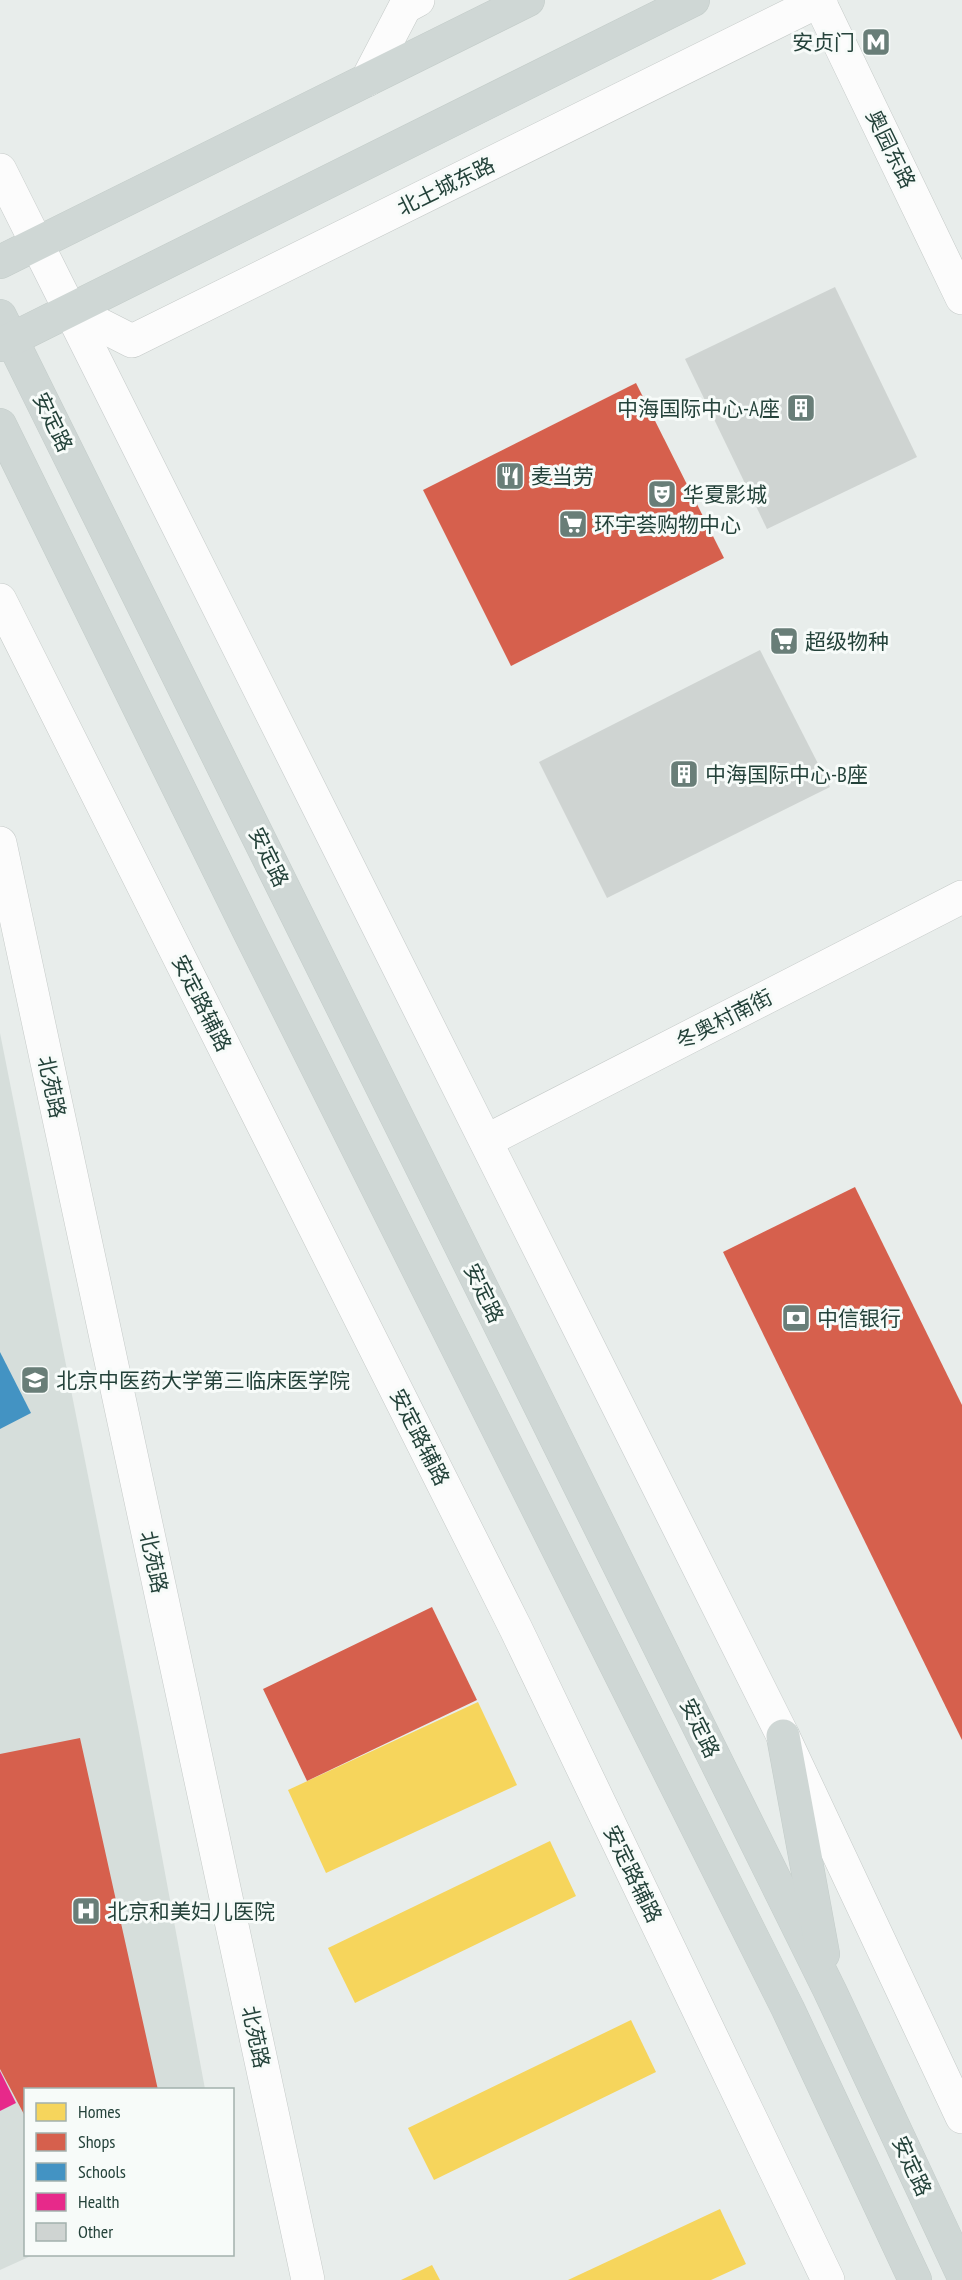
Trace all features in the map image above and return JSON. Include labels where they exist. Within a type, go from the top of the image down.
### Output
[{"type":"main road","points":[[0,262],[528,0]]},
{"type":"main road","points":[[4,333],[71,310],[693,0]]},
{"type":"main road","name":"安定路","points":[[4,333],[830,1991],[962,2273]]},
{"type":"main road","points":[[0,425],[783,1998],[915,2280]]},
{"type":"main road","points":[[783,1736],[830,1991]]},
{"type":"street","points":[[367,80],[405,7],[418,0]]},
{"type":"street","name":"北土城东路","points":[[71,310],[132,341],[820,0]]},
{"type":"street","name":"奥园东路","points":[[820,0],[962,298]]},
{"type":"street","points":[[0,170],[783,1736],[950,2058],[962,2117]]},
{"type":"street","name":"安定路辅路","points":[[0,600],[516,1629],[828,2280]]},
{"type":"street","name":"北苑路","points":[[0,843],[308,2280]]},
{"type":"street","name":"冬奥村南街","points":[[486,1141],[962,897]]},
{"type":"shaded area","points":[[0,1033],[138,1727],[205,2088],[24,2088],[24,2256],[31,2256],[0,2270]]},
{"type":"building: Homes","points":[[478,1702],[517,1785],[326,1873],[288,1790]]},
{"type":"building: Homes","points":[[550,1841],[576,1896],[355,2003],[328,1948]]},
{"type":"building: Homes","points":[[631,2020],[656,2072],[434,2180],[408,2128]]},
{"type":"building: Homes","points":[[720,2209],[746,2264],[711,2280],[568,2280]]},
{"type":"building: Homes","points":[[432,2265],[440,2280],[401,2280]]},
{"type":"building: Shops","name":"环宇荟购物中心","points":[[636,383],[724,558],[511,666],[423,490]]},
{"type":"building: Shops","points":[[855,1187],[962,1405],[962,1740],[723,1252]]},
{"type":"building: Shops","points":[[432,1607],[477,1700],[307,1781],[263,1689]]},
{"type":"building: Shops","name":"北京和美妇儿医院","points":[[80,1738],[158,2088],[24,2088],[24,2114],[0,2069],[0,1754]]},
{"type":"building: Schools","points":[[0,1352],[31,1413],[0,1429]]},
{"type":"building: Health","points":[[0,2071],[16,2103],[0,2111]]},
{"type":"building: Other","name":"中海国际中心-A座","points":[[835,287],[917,457],[767,529],[685,359]]},
{"type":"building: Other","name":"中海国际中心-B座","points":[[760,650],[830,787],[607,898],[539,762]]},
{"type":"place","name":"安贞门","points":[[876,42]]},
{"type":"place","name":"中海国际中心-A座","points":[[801,408]]},
{"type":"place","name":"麦当劳","points":[[510,476]]},
{"type":"place","name":"华夏影城","points":[[662,494]]},
{"type":"place","name":"环宇荟购物中心","points":[[573,524]]},
{"type":"place","name":"超级物种","points":[[784,641]]},
{"type":"place","name":"中海国际中心-B座","points":[[684,774]]},
{"type":"place","name":"中信银行","points":[[796,1318]]},
{"type":"place","name":"北京中医药大学第三临床医学院","points":[[35,1380]]},
{"type":"place","name":"北京和美妇儿医院","points":[[86,1911]]}]
